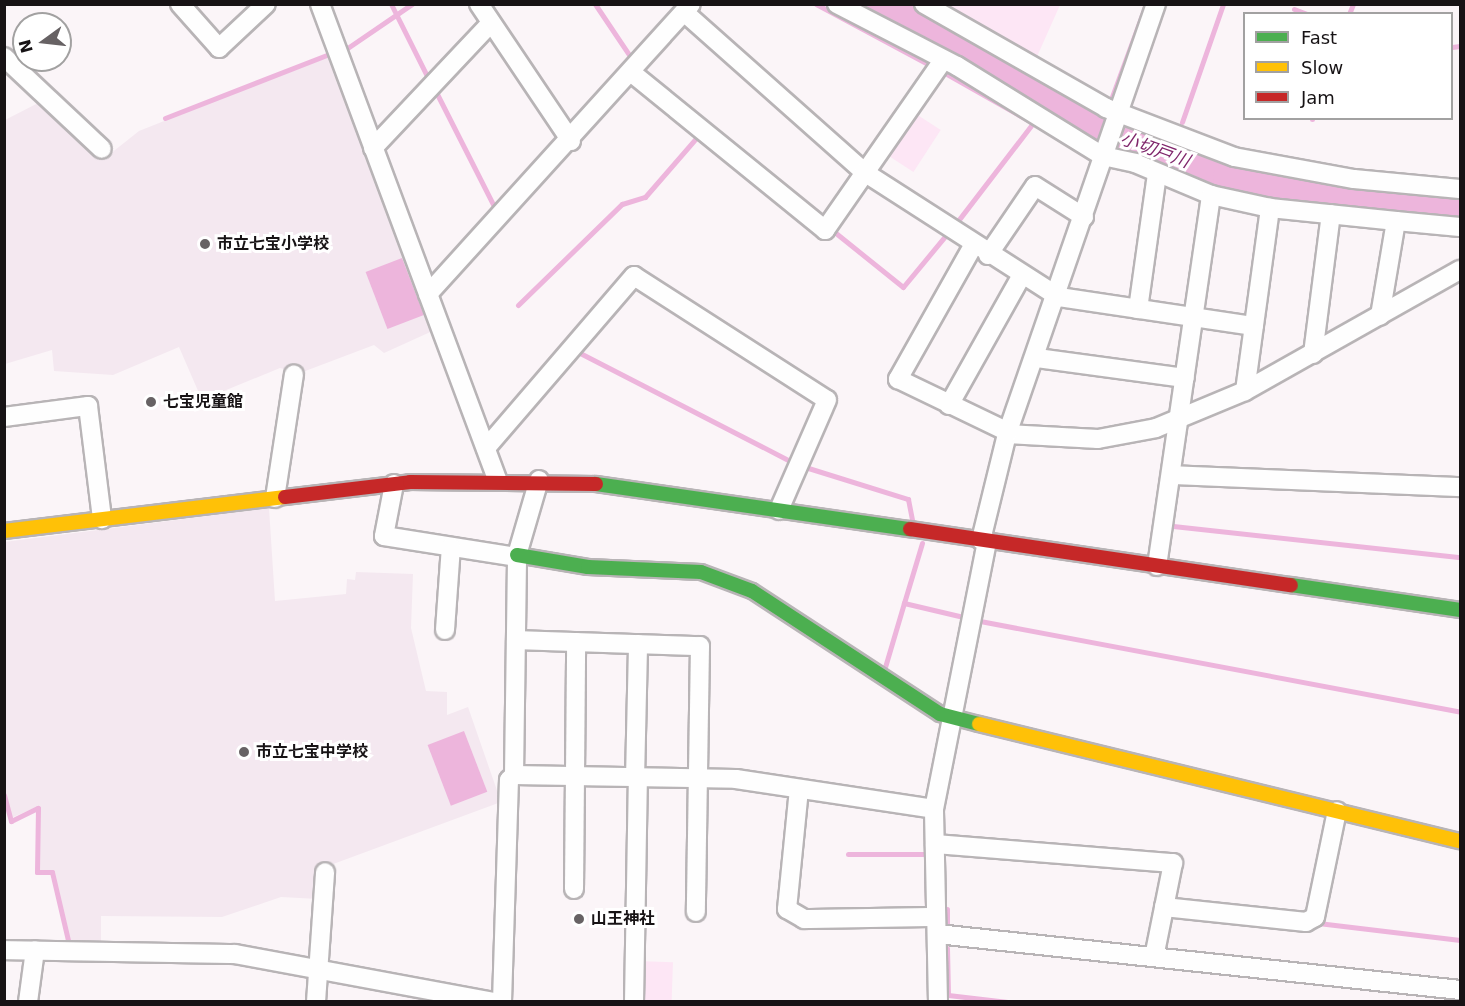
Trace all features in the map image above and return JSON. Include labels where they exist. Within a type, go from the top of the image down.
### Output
[{"type":"street","points":[[180,4],[219,48],[266,4]]},
{"type":"street","points":[[320,4],[497,479]]},
{"type":"street","points":[[479,4],[571,141]]},
{"type":"street","points":[[837,4],[943,60],[1104,153],[1211,195],[1270,208],[1461,227]]},
{"type":"street","points":[[924,4],[1117,116],[1234,157],[1354,179],[1461,189]]},
{"type":"street","points":[[938,1002],[934,809],[984,541],[1008,433],[1059,297],[1104,153],[1156,4]]},
{"type":"street","points":[[428,294],[571,141],[686,8],[864,172],[980,250],[1059,297],[1254,326]]},
{"type":"street","points":[[374,148],[491,23]]},
{"type":"street","points":[[4,57],[102,149]]},
{"type":"street","points":[[632,73],[825,230],[943,60]]},
{"type":"street","points":[[1138,309],[1157,172]]},
{"type":"street","points":[[1084,217],[1035,186],[980,250],[898,379],[1008,433],[1098,439],[1156,428],[1245,391],[1461,270]]},
{"type":"street","points":[[1157,566],[1211,195]]},
{"type":"street","points":[[1245,391],[1270,208]]},
{"type":"street","points":[[1313,354],[1331,214]]},
{"type":"street","points":[[1380,316],[1396,221]]},
{"type":"street","points":[[949,405],[1022,275]]},
{"type":"street","points":[[486,448],[634,276],[827,400],[779,510]]},
{"type":"street","points":[[1037,358],[1185,378]]},
{"type":"street","points":[[275,498],[294,374]]},
{"type":"street","points":[[4,417],[88,406],[102,519]]},
{"type":"street","points":[[1171,475],[1461,487]]},
{"type":"street","points":[[4,531],[394,484],[497,479],[539,480],[611,485],[1461,610]]},
{"type":"street","points":[[501,1002],[509,780],[514,775],[517,556],[539,480]]},
{"type":"street","points":[[394,484],[384,536],[517,556],[645,571],[682,567],[742,587],[952,717],[1461,841]]},
{"type":"street","points":[[445,630],[452,547]]},
{"type":"street","points":[[516,640],[700,646],[696,912]]},
{"type":"street","points":[[574,889],[576,642]]},
{"type":"street","points":[[634,1002],[638,644]]},
{"type":"street","points":[[514,775],[697,781],[736,779],[934,809]]},
{"type":"street","points":[[799,789],[787,909],[804,919],[936,925],[1154,957],[1461,990]]},
{"type":"street","points":[[1164,907],[1306,922],[1315,917],[1337,811]]},
{"type":"street","points":[[935,844],[1173,863],[1154,957]]},
{"type":"street","points":[[316,1002],[325,872]]},
{"type":"street","points":[[4,950],[207,952],[319,967],[494,1002]]},
{"type":"street","points":[[28,1002],[35,950]]},
{"type":"shaded area","points":[[932,5],[1060,5],[1035,61]]},
{"type":"shaded area","name":"市立七宝小学校","points":[[333,54],[437,329],[384,353],[374,345],[300,373],[280,368],[202,400],[179,347],[113,375],[54,371],[52,350],[5,364],[5,120],[42,101],[105,158],[139,131]]},
{"type":"shaded area","points":[[913,112],[941,130],[913,172],[886,154]]},
{"type":"shaded area","points":[[402,258],[424,315],[387,329],[366,272]]},
{"type":"shaded area","name":"市立七宝中学校","points":[[269,508],[275,601],[346,594],[347,579],[355,580],[356,572],[413,574],[411,628],[426,691],[447,692],[447,715],[468,707],[501,802],[317,870],[318,899],[281,897],[222,917],[101,916],[101,944],[70,944],[53,872],[38,871],[39,806],[11,818],[5,789],[4,542]]},
{"type":"shaded area","points":[[464,731],[487,792],[451,806],[428,745]]},
{"type":"shaded area","points":[[637,961],[673,962],[672,1002],[636,1002]]},
{"type":"waterway","points":[[391,4],[427,76]]},
{"type":"waterway","points":[[346,49],[412,4]]},
{"type":"waterway","points":[[595,4],[632,59]]},
{"type":"waterway","points":[[816,4],[930,65]]},
{"type":"waterway","name":"小切戸川","points":[[880,4],[1119,138],[1228,177],[1460,209]]},
{"type":"waterway","points":[[1110,102],[1146,4]]},
{"type":"waterway","points":[[1182,122],[1223,4]]},
{"type":"waterway","points":[[1350,12],[1353,4]]},
{"type":"waterway","points":[[1294,9],[1302,12]]},
{"type":"waterway","points":[[1453,47],[1460,46]]},
{"type":"waterway","points":[[165,118],[332,53]]},
{"type":"waterway","points":[[945,73],[1033,123],[954,226]]},
{"type":"waterway","points":[[435,90],[496,210]]},
{"type":"waterway","points":[[1042,105],[1045,98]]},
{"type":"waterway","points":[[518,305],[622,204],[645,197],[697,137]]},
{"type":"waterway","points":[[832,230],[903,287],[946,235]]},
{"type":"waterway","points":[[578,352],[792,462]]},
{"type":"waterway","points":[[805,467],[908,499],[912,520]]},
{"type":"waterway","points":[[1173,526],[1460,557]]},
{"type":"waterway","points":[[922,543],[904,603],[963,617]]},
{"type":"waterway","points":[[885,667],[904,603]]},
{"type":"waterway","points":[[980,621],[1460,712]]},
{"type":"waterway","points":[[4,795],[11,821],[38,808],[37,872],[52,872],[68,940]]},
{"type":"waterway","points":[[848,854],[926,854],[927,906]]},
{"type":"waterway","points":[[947,909],[947,926]]},
{"type":"waterway","points":[[1318,923],[1460,940]]},
{"type":"waterway","points":[[947,948],[948,995],[1008,1002]]},
{"type":"traffic: fast","points":[[596,484],[910,529]]},
{"type":"traffic: fast","points":[[517,555],[588,567],[701,572],[752,591],[940,714],[979,724]]},
{"type":"traffic: fast","points":[[1291,585],[1460,610]]},
{"type":"traffic: slow","points":[[4,531],[285,497]]},
{"type":"traffic: slow","points":[[979,724],[1460,841]]},
{"type":"traffic: jam","points":[[285,497],[410,482],[596,484]]},
{"type":"traffic: jam","points":[[910,529],[1291,585]]},
{"type":"place","name":"市立七宝小学校","points":[[205,244]]},
{"type":"place","name":"七宝児童館","points":[[151,402]]},
{"type":"place","name":"市立七宝中学校","points":[[244,752]]},
{"type":"place","name":"山王神社","points":[[579,919]]}]
